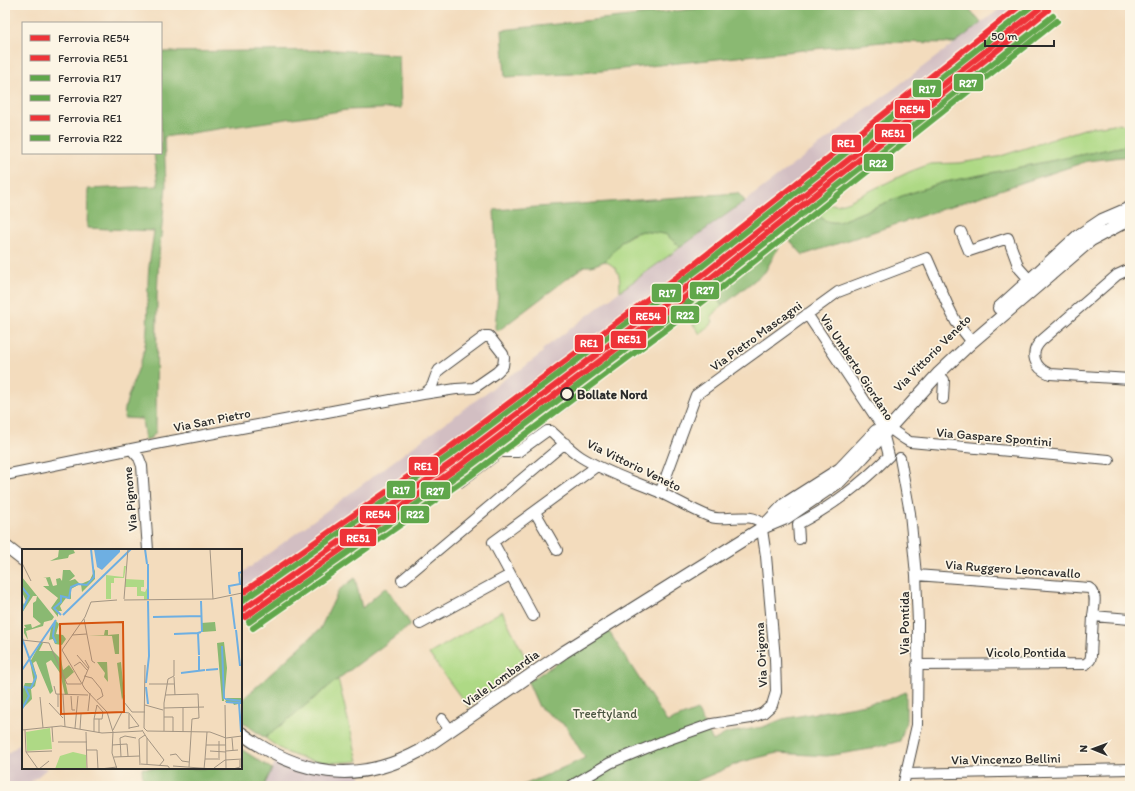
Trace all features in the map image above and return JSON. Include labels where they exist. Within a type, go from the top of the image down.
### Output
[{"type":"street","name":"Via Vittorio Veneto","points":[[1033,284],[1078,236],[1102,220],[1130,208]]},
{"type":"street","name":"Via Vittorio Veneto","points":[[460,482],[500,452],[518,452],[547,431],[551,430],[580,456],[597,466],[714,518],[727,519],[751,517],[758,519],[762,528],[786,518],[829,489],[845,476],[885,429],[930,372],[1033,284],[1091,240],[1130,219]]},
{"type":"street","points":[[961,232],[969,251],[1008,238],[1019,268],[1033,284]]},
{"type":"street","name":"Via Pietro Mascagni","points":[[660,493],[696,395],[838,292],[927,258],[956,322],[970,339]]},
{"type":"street","points":[[1130,269],[1117,275],[1041,341],[1036,346],[1034,352],[1035,360],[1038,366],[1044,372],[1050,374],[1130,379]]},
{"type":"street","name":"Via Umberto Giordano","points":[[807,314],[885,429]]},
{"type":"street","name":"Via San Pietro","points":[[5,475],[131,449],[423,394],[474,388],[497,372],[504,362],[503,354],[489,336],[485,336],[439,370],[430,390],[423,394]]},
{"type":"street","name":"Via Vittorio Veneto","points":[[885,429],[970,339]]},
{"type":"street","points":[[938,374],[944,380],[943,399]]},
{"type":"street","points":[[799,539],[798,524],[823,511],[852,491],[889,456],[885,429]]},
{"type":"street","name":"Via Gaspare Spontini","points":[[885,429],[910,442],[1109,460]]},
{"type":"street","points":[[402,580],[472,518],[565,444]]},
{"type":"street","name":"Via Pignone","points":[[131,449],[139,458],[142,466],[148,549]]},
{"type":"street","name":"Via Pontida","points":[[900,458],[910,513],[916,575],[918,623],[917,725],[903,786]]},
{"type":"street","points":[[533,616],[510,575],[494,542],[597,466]]},
{"type":"street","points":[[534,512],[557,550]]},
{"type":"street","name":"Viale Lombardia","points":[[242,734],[264,749],[293,762],[308,767],[339,772],[375,769],[405,759],[420,751],[564,652],[762,528]]},
{"type":"street","name":"Via Origona","points":[[571,786],[610,763],[661,742],[712,724],[751,718],[763,713],[772,705],[776,692],[776,675],[771,603],[762,528]]},
{"type":"street","points":[[5,546],[22,559]]},
{"type":"street","points":[[420,624],[510,575]]},
{"type":"street","name":"Via Ruggero Leoncavallo","points":[[916,575],[1089,588],[1094,594],[1094,616]]},
{"type":"street","points":[[1094,616],[1130,619]]},
{"type":"street","name":"Vicolo Pontida","points":[[917,665],[1086,664],[1090,660],[1091,656],[1094,616]]},
{"type":"street","points":[[442,719],[450,730]]},
{"type":"street","name":"Via Vincenzo Bellini","points":[[906,774],[1130,769]]},
{"type":"shaded area","points":[[1005,5],[1054,5],[937,96],[819,193],[679,304],[584,373],[595,388],[552,421],[540,406],[242,624],[242,573],[510,375],[523,368],[543,352],[542,350],[620,291],[745,201]]},
{"type":"shaded area","points":[[22,743],[22,769],[47,769],[26,786],[5,786],[5,755]]},
{"type":"shaded area","points":[[278,756],[359,771],[362,786],[264,786]]},
{"type":"green space","points":[[730,5],[906,5],[907,7],[968,7],[981,23],[955,43],[882,42],[572,74],[505,77],[502,30]]},
{"type":"green space","points":[[336,50],[399,55],[401,108],[347,110],[164,137],[166,186],[159,255],[157,296],[156,432],[151,438],[145,440],[142,419],[124,418],[129,392],[142,359],[146,342],[149,270],[154,231],[87,228],[88,189],[158,186],[154,154],[162,154],[162,52]]},
{"type":"green space","points":[[1115,124],[1130,125],[1130,145],[941,183],[902,196],[839,222],[824,220],[820,217],[810,200],[819,193],[825,202],[837,205],[930,164],[959,163],[998,157],[1087,128]]},
{"type":"green space","points":[[1130,145],[1130,156],[1088,161],[803,255],[785,235],[765,272],[722,306],[706,283],[810,200],[820,217],[824,220],[839,222],[902,196],[941,183]]},
{"type":"green space","points":[[738,193],[745,201],[681,247],[665,234],[642,231],[632,234],[622,241],[605,261],[592,266],[584,266],[498,331],[495,328],[498,294],[494,210]]},
{"type":"green space","points":[[642,231],[665,234],[681,247],[620,291],[618,273],[614,267],[605,261],[620,243],[630,236]]},
{"type":"green space","points":[[706,283],[722,306],[711,316],[713,322],[700,334],[679,304]]},
{"type":"green space","points":[[355,578],[362,608],[386,587],[411,625],[338,679],[265,738],[242,722],[242,700],[320,629],[339,590]]},
{"type":"green space","points":[[502,611],[528,663],[468,707],[429,654]]},
{"type":"green space","name":"Treeftyland","points":[[608,630],[667,722],[697,710],[713,741],[727,733],[763,727],[783,719],[887,700],[906,692],[906,722],[900,741],[870,749],[827,756],[777,753],[741,762],[685,786],[520,786],[585,758],[566,726],[539,707],[528,682]]},
{"type":"green space","points":[[338,679],[358,761],[321,762],[294,756],[265,738]]},
{"type":"green space","points":[[242,750],[272,769],[264,786],[143,786],[142,769],[242,769]]},
{"type":"rail line","name":"RE1","points":[[242,593],[449,448],[696,263],[1021,5]]},
{"type":"rail line","name":"R17","points":[[242,601],[453,453],[700,268],[1033,5]]},
{"type":"rail line","name":"RE54","points":[[242,610],[457,459],[704,274],[1044,5]]},
{"type":"rail line","name":"RE51","points":[[245,617],[461,465],[708,280],[1048,10]]},
{"type":"rail line","name":"R27","points":[[249,622],[465,470],[712,285],[1053,16]]},
{"type":"rail line","name":"R22","points":[[253,628],[470,476],[717,291],[1057,21]]},
{"type":"place","name":"Bollate Nord","points":[[567,394]]}]
